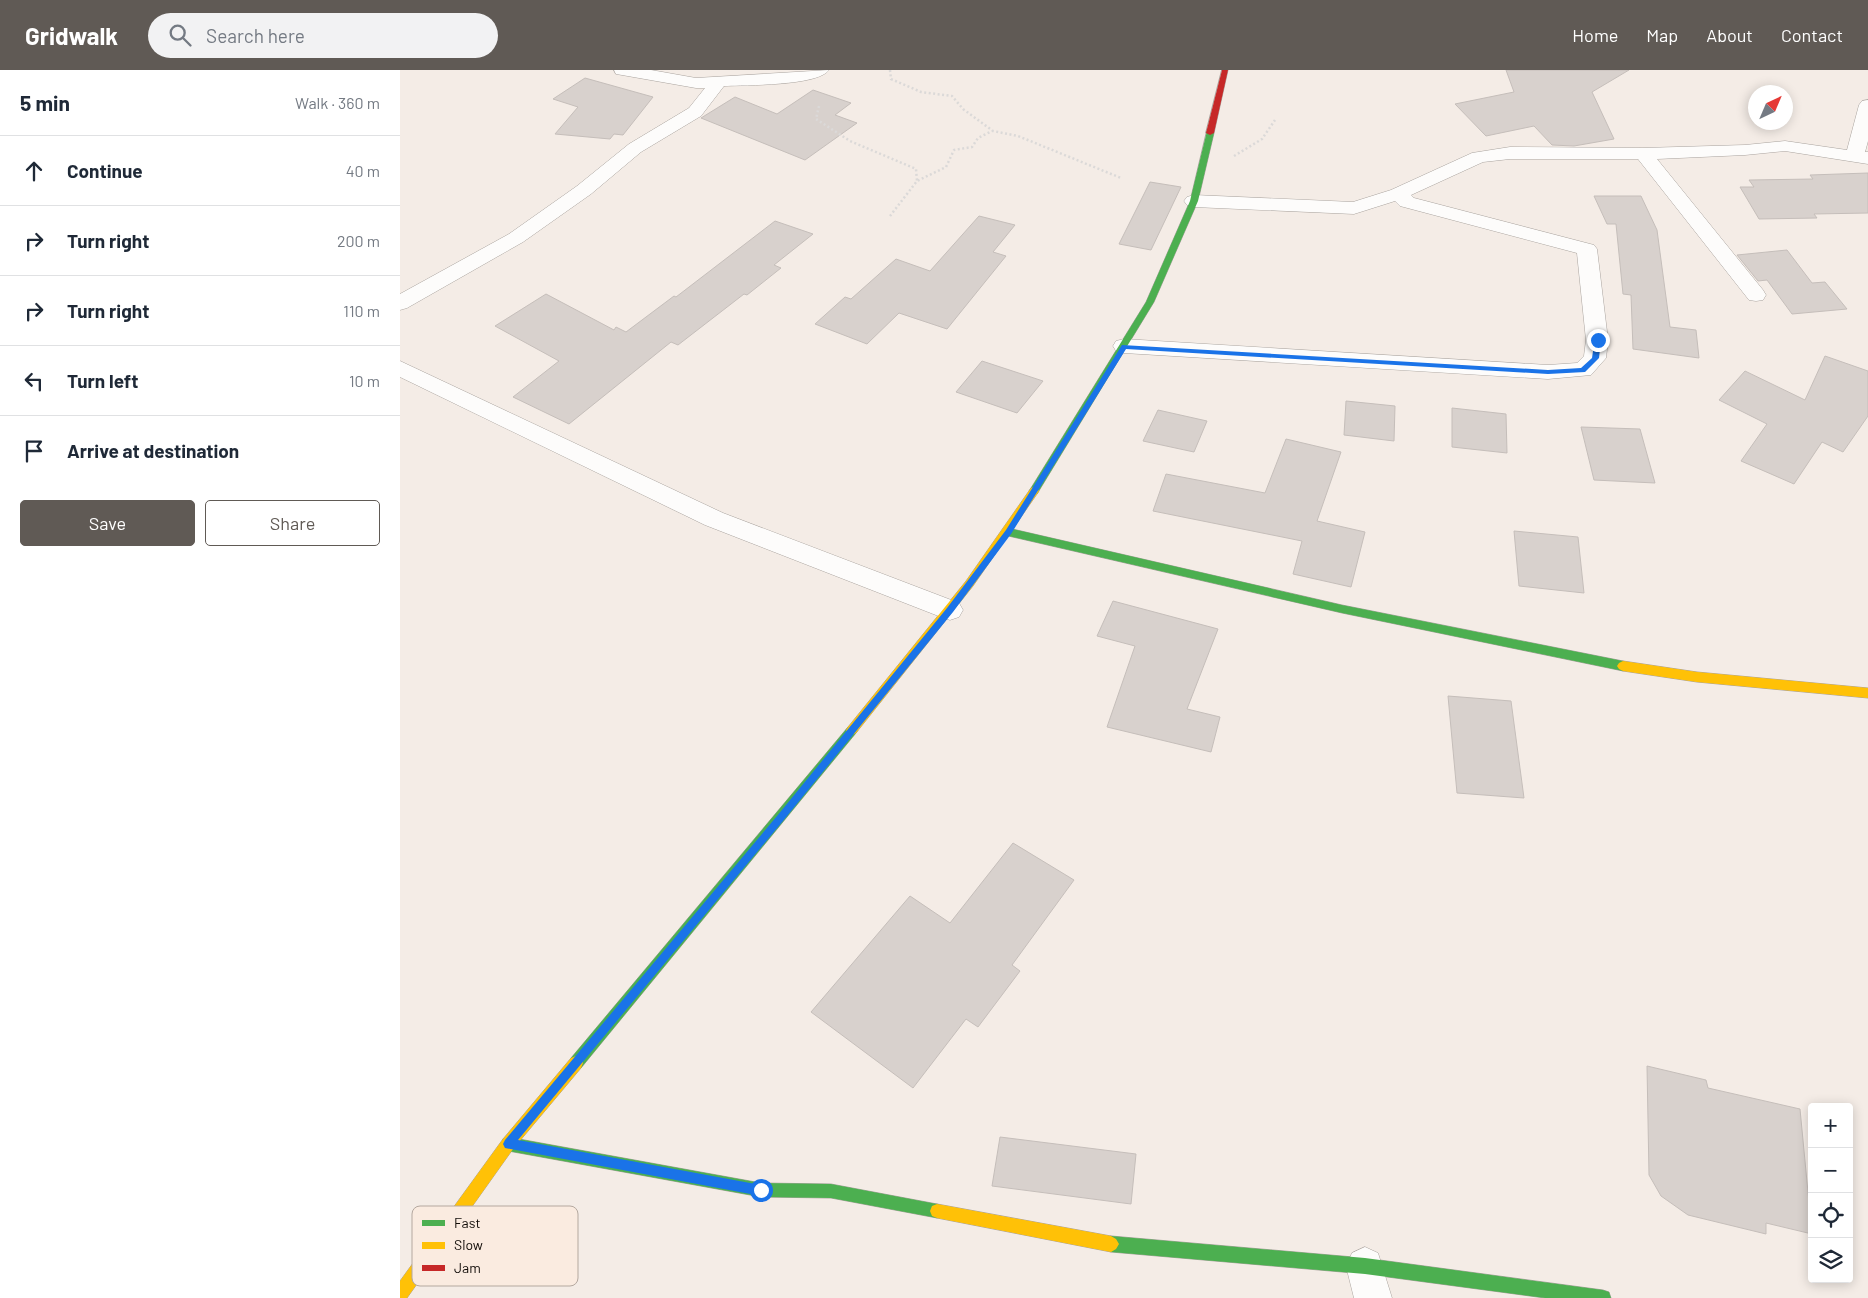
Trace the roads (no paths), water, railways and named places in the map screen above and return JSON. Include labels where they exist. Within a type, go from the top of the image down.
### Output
[{"type":"street","points":[[622,70],[696,83],[799,77],[821,70]]},
{"type":"street","points":[[463,1206],[508,1144],[774,826],[950,610],[1008,532],[1150,302],[1194,202],[1225,70]]},
{"type":"street","points":[[400,303],[516,238],[584,190],[635,148],[695,112],[719,82]]},
{"type":"street","points":[[1194,202],[1354,208],[1398,194],[1480,157],[1510,153],[1643,154],[1745,150],[1785,146],[1862,157],[1868,105]]},
{"type":"street","points":[[1643,154],[1756,295]]},
{"type":"street","points":[[1124,346],[1548,372],[1583,370],[1596,358],[1598,340],[1587,249],[1407,202],[1398,194]]},
{"type":"street","points":[[400,368],[714,519],[950,610]]},
{"type":"street","points":[[1008,532],[1342,610],[1599,663],[1696,678],[1868,693]]},
{"type":"street","points":[[508,1144],[761,1190],[831,1191],[1111,1244],[1369,1282],[1603,1298]]},
{"type":"street","points":[[400,1294],[412,1277]]}]
